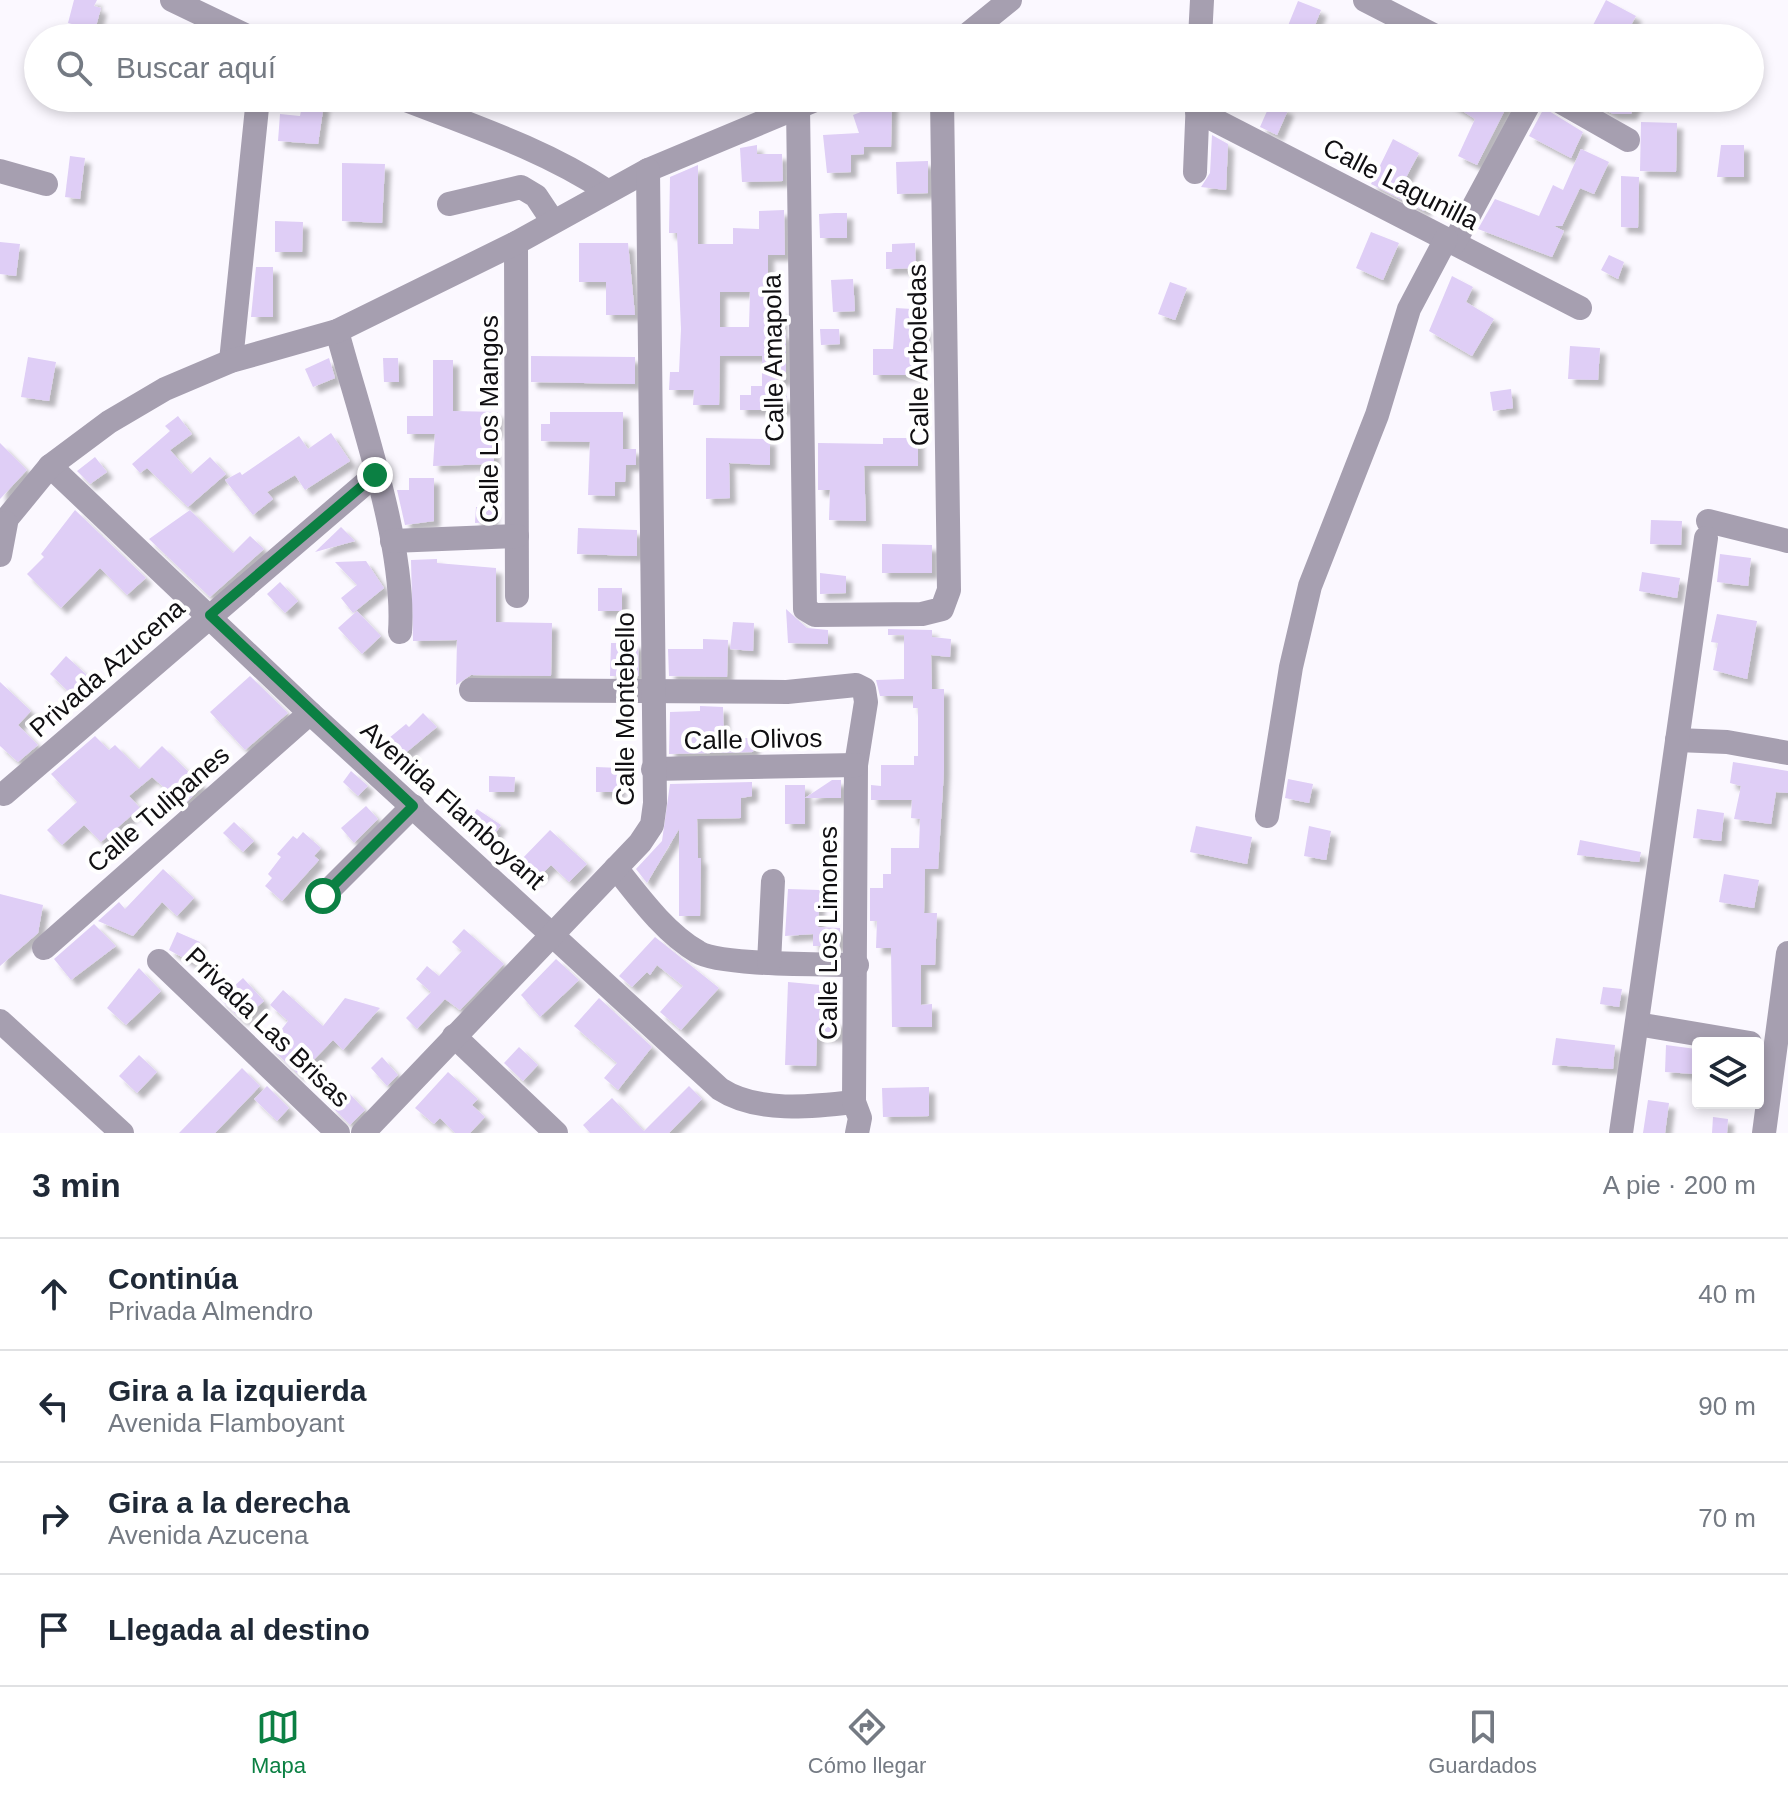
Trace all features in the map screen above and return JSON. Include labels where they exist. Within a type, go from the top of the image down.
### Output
[{"type":"street","points":[[172,0],[222,24]]},
{"type":"street","points":[[980,24],[1010,0]]},
{"type":"street","points":[[1201,24],[1202,0]]},
{"type":"street","points":[[1365,0],[1412,24]]},
{"type":"street","points":[[231,361],[257,112]]},
{"type":"street","points":[[436,112],[581,173],[607,191]]},
{"type":"street","points":[[0,555],[3,525],[50,466],[120,415],[165,389],[231,361],[337,331],[516,243],[552,220],[648,170],[785,112]]},
{"type":"street","name":"Calle Amapola","points":[[805,609],[809,112]]},
{"type":"street","name":"Calle Arboledas","points":[[805,609],[815,615],[922,614],[942,609],[949,590],[942,112]]},
{"type":"street","points":[[1195,172],[1197,112]]},
{"type":"street","name":"Calle Lagunilla","points":[[1212,112],[1580,308]]},
{"type":"street","points":[[1267,816],[1291,667],[1310,586],[1377,415],[1409,309],[1524,112]]},
{"type":"street","points":[[1579,112],[1628,140]]},
{"type":"street","name":"Calle Montebello","points":[[363,1133],[551,932],[616,868],[652,825],[655,803],[648,170]]},
{"type":"street","points":[[0,171],[46,184]]},
{"type":"street","points":[[449,204],[521,187],[536,196],[552,220]]},
{"type":"street","name":"Calle Los Mangos","points":[[516,243],[517,596]]},
{"type":"street","points":[[337,331],[392,541],[402,602],[400,632]]},
{"type":"street","name":"Avenida Flamboyant","points":[[50,466],[310,713],[720,1089],[734,1099],[767,1104],[854,1102]]},
{"type":"street","name":"Privada Azucena","points":[[4,794],[375,475]]},
{"type":"street","points":[[1621,1133],[1707,529],[1788,541]]},
{"type":"street","points":[[392,541],[517,536]]},
{"type":"street","name":"Calle Los Limones","points":[[654,690],[787,692],[856,685],[864,689],[866,702],[856,765],[854,1102],[860,1118],[857,1133]]},
{"type":"street","points":[[471,690],[654,690]]},
{"type":"street","name":"Calle Tulipanes","points":[[44,948],[310,713]]},
{"type":"street","points":[[1677,740],[1727,742],[1788,753]]},
{"type":"street","points":[[1669,793],[1686,749],[1727,742]]},
{"type":"street","name":"Calle Olivos","points":[[653,769],[856,765]]},
{"type":"street","points":[[323,896],[413,806]]},
{"type":"street","points":[[616,868],[649,909],[699,954],[769,963],[857,965]]},
{"type":"street","points":[[769,963],[773,881]]},
{"type":"street","points":[[1764,1133],[1767,1046],[1788,953]]},
{"type":"street","name":"Privada Las Brisas","points":[[159,961],[338,1133]]},
{"type":"street","points":[[0,1021],[122,1133]]},
{"type":"street","points":[[1637,1024],[1714,1037]]},
{"type":"street","points":[[454,1036],[556,1133]]},
{"type":"building","points":[[74,0],[97,0],[94,6],[101,8],[97,24],[68,23]]},
{"type":"building","points":[[1606,0],[1636,16],[1632,24],[1594,24]]},
{"type":"building","points":[[1298,1],[1321,10],[1316,24],[1289,24]]},
{"type":"building","points":[[301,112],[323,112],[318,144],[278,141],[280,114],[300,116]]},
{"type":"building","points":[[892,112],[891,147],[864,147],[864,154],[851,155],[851,172],[827,173],[823,135],[859,133],[853,115]]},
{"type":"building","points":[[1267,112],[1287,112],[1277,135],[1260,127]]},
{"type":"building","points":[[1464,112],[1504,112],[1477,165],[1458,156],[1475,119]]},
{"type":"building","points":[[1542,112],[1550,112],[1583,132],[1571,158],[1529,136]]},
{"type":"building","points":[[1609,112],[1632,112],[1631,114]]},
{"type":"building","points":[[1641,122],[1677,123],[1676,172],[1640,171]]},
{"type":"building","points":[[1212,135],[1228,144],[1226,190],[1201,187],[1210,173]]},
{"type":"building","points":[[1393,139],[1419,153],[1401,187],[1429,201],[1424,211],[1371,184]]},
{"type":"building","points":[[757,145],[757,154],[782,154],[783,181],[742,182],[740,148]]},
{"type":"building","points":[[1721,145],[1744,145],[1744,177],[1717,177]]},
{"type":"building","points":[[1581,149],[1609,162],[1594,194],[1580,188],[1562,226],[1554,226],[1564,231],[1552,257],[1478,229],[1495,199],[1539,216],[1553,185],[1563,190]]},
{"type":"building","points":[[70,156],[85,158],[80,199],[65,197]]},
{"type":"building","points":[[928,161],[928,193],[897,194],[896,162]]},
{"type":"building","points":[[342,163],[385,164],[382,223],[342,221]]},
{"type":"building","points":[[698,165],[698,244],[733,244],[733,228],[759,229],[759,211],[784,210],[785,255],[768,255],[768,310],[781,310],[781,333],[786,333],[786,380],[778,380],[778,396],[787,396],[787,410],[740,410],[740,395],[751,395],[751,386],[762,386],[762,356],[720,356],[719,405],[693,405],[694,390],[669,390],[670,372],[679,372],[681,329],[677,233],[669,233],[670,177]],"holes":[[[720,292],[750,292],[749,327],[720,327]]]},
{"type":"building","points":[[1621,176],[1639,177],[1638,228],[1621,227]]},
{"type":"building","points":[[847,213],[847,238],[820,238],[819,214]]},
{"type":"building","points":[[275,221],[303,222],[302,252],[275,252]]},
{"type":"building","points":[[1371,232],[1399,243],[1383,280],[1356,268]]},
{"type":"building","points":[[0,242],[20,244],[16,276],[0,274]]},
{"type":"building","points":[[579,243],[628,243],[635,315],[606,315],[606,282],[579,282]]},
{"type":"building","points":[[915,243],[916,268],[886,269],[886,252],[892,252],[892,244]]},
{"type":"building","points":[[1609,255],[1624,262],[1618,279],[1601,270]]},
{"type":"building","points":[[256,267],[273,267],[273,317],[251,317]]},
{"type":"building","points":[[1452,276],[1473,287],[1466,302],[1494,319],[1472,356],[1429,331]]},
{"type":"building","points":[[853,279],[855,311],[833,312],[831,280]]},
{"type":"building","points":[[1170,282],[1187,288],[1175,320],[1158,314]]},
{"type":"building","points":[[896,308],[912,309],[912,326],[925,326],[925,345],[919,345],[919,375],[873,375],[873,349],[893,349]]},
{"type":"building","points":[[820,329],[839,329],[840,344],[821,345]]},
{"type":"building","points":[[1570,346],[1600,348],[1598,380],[1568,379]]},
{"type":"building","points":[[531,356],[635,357],[635,384],[531,382]]},
{"type":"building","points":[[28,357],[56,362],[49,401],[21,397]]},
{"type":"building","points":[[329,358],[335,378],[313,387],[305,369]]},
{"type":"building","points":[[383,358],[398,358],[399,382],[384,382]]},
{"type":"building","points":[[433,360],[453,360],[453,411],[498,412],[497,432],[493,432],[494,464],[433,466],[435,434],[407,434],[407,416],[433,416]]},
{"type":"building","points":[[1511,389],[1513,408],[1493,411],[1490,392]]},
{"type":"building","points":[[550,412],[623,412],[623,449],[636,449],[636,465],[626,465],[625,482],[615,482],[615,496],[588,495],[590,442],[541,441],[541,424],[550,424]]},
{"type":"building","points":[[178,416],[192,434],[170,450],[191,474],[210,457],[226,474],[188,507],[147,468],[140,473],[132,464],[170,431],[165,426]]},
{"type":"building","points":[[331,433],[350,461],[305,490],[295,475],[267,492],[273,499],[253,515],[225,480],[240,472],[242,475],[299,436],[308,449]]},
{"type":"building","points":[[706,438],[770,439],[770,465],[729,463],[730,498],[706,499]]},
{"type":"building","points":[[883,438],[918,438],[918,466],[864,466],[866,521],[829,520],[830,490],[818,490],[818,443],[883,444]]},
{"type":"building","points":[[0,443],[27,470],[0,499]]},
{"type":"building","points":[[95,457],[107,472],[90,484],[77,471]]},
{"type":"building","points":[[409,478],[434,478],[434,521],[405,525],[397,490],[409,490]]},
{"type":"building","points":[[476,507],[493,507],[492,522],[475,523]]},
{"type":"building","points":[[75,510],[146,578],[127,595],[100,568],[61,608],[27,574],[44,557],[41,554]]},
{"type":"building","points":[[190,510],[233,553],[250,536],[264,549],[210,597],[149,539]]},
{"type":"building","points":[[1651,520],[1682,521],[1681,545],[1650,544]]},
{"type":"building","points":[[341,527],[355,541],[315,552]]},
{"type":"building","points":[[578,528],[637,530],[637,556],[577,554]]},
{"type":"building","points":[[882,544],[932,545],[932,573],[882,573]]},
{"type":"building","points":[[1720,554],[1751,558],[1748,586],[1717,582]]},
{"type":"building","points":[[437,559],[437,563],[496,568],[496,622],[552,623],[551,676],[471,675],[456,685],[457,640],[413,641],[411,560]]},
{"type":"building","points":[[366,561],[384,588],[353,613],[341,598],[357,585],[335,562]]},
{"type":"building","points":[[1642,572],[1680,578],[1677,598],[1639,591]]},
{"type":"building","points":[[820,573],[846,576],[846,593],[820,594]]},
{"type":"building","points":[[280,582],[298,601],[285,613],[267,594]]},
{"type":"building","points":[[598,588],[622,588],[622,611],[598,611]]},
{"type":"building","points":[[786,609],[807,628],[828,630],[828,644],[788,643]]},
{"type":"building","points":[[357,611],[381,636],[362,654],[338,628]]},
{"type":"building","points":[[1717,614],[1757,621],[1747,679],[1713,670],[1718,643],[1711,642]]},
{"type":"building","points":[[733,622],[754,623],[753,651],[730,649]]},
{"type":"building","points":[[888,629],[932,630],[932,637],[951,639],[950,657],[931,655],[932,689],[944,689],[944,770],[938,869],[925,869],[924,913],[937,913],[935,965],[921,965],[921,1005],[932,1004],[932,1027],[892,1027],[891,948],[876,948],[877,921],[870,921],[870,888],[883,888],[883,874],[891,874],[891,848],[919,848],[920,819],[911,818],[912,800],[871,800],[871,785],[881,786],[881,765],[914,765],[914,756],[918,756],[918,708],[913,708],[913,696],[880,696],[876,680],[904,679],[904,635],[888,635]]},
{"type":"building","points":[[703,639],[728,640],[727,677],[669,676],[668,649],[703,649]]},
{"type":"building","points":[[611,643],[638,643],[639,676],[610,676]]},
{"type":"building","points":[[66,656],[89,677],[72,695],[50,674]]},
{"type":"building","points":[[250,676],[288,713],[245,750],[210,712]]},
{"type":"building","points":[[0,682],[31,711],[18,725],[38,745],[18,762],[0,746]]},
{"type":"building","points":[[700,706],[723,707],[724,738],[754,738],[753,752],[669,754],[670,712],[700,711]]},
{"type":"building","points":[[423,713],[437,727],[397,760],[383,743],[406,724],[409,727]]},
{"type":"building","points":[[95,736],[109,750],[115,745],[139,769],[162,746],[203,786],[184,805],[152,777],[129,796],[140,808],[101,842],[84,825],[62,845],[47,830],[77,802],[51,774]]},
{"type":"building","points":[[1733,762],[1788,771],[1788,793],[1776,792],[1771,824],[1734,819],[1741,786],[1730,783]]},
{"type":"building","points":[[596,767],[620,768],[620,792],[596,792]]},
{"type":"building","points":[[351,771],[368,786],[358,796],[343,782]]},
{"type":"building","points":[[489,776],[515,777],[514,792],[489,792]]},
{"type":"building","points":[[1288,779],[1313,784],[1309,803],[1285,798]]},
{"type":"building","points":[[832,780],[841,780],[841,798],[805,798]]},
{"type":"building","points":[[752,782],[752,796],[741,798],[741,818],[697,819],[698,858],[701,858],[700,916],[679,916],[679,829],[647,883],[636,869],[662,841],[670,784]]},
{"type":"building","points":[[785,785],[805,785],[805,824],[785,824]]},
{"type":"building","points":[[366,806],[378,819],[354,843],[341,828]]},
{"type":"building","points":[[477,809],[501,825],[488,844],[464,828]]},
{"type":"building","points":[[1697,809],[1724,813],[1721,841],[1693,838]]},
{"type":"building","points":[[234,822],[254,841],[243,852],[223,833]]},
{"type":"building","points":[[1196,826],[1252,837],[1247,864],[1190,852]]},
{"type":"building","points":[[1309,826],[1331,831],[1326,860],[1304,856]]},
{"type":"building","points":[[550,830],[587,864],[569,882],[551,865],[536,880],[518,863]]},
{"type":"building","points":[[303,832],[321,848],[314,856],[319,860],[282,901],[265,886],[272,878],[268,874],[281,857],[277,854],[293,836],[297,839]]},
{"type":"building","points":[[1580,840],[1641,852],[1639,862],[1577,855]]},
{"type":"building","points":[[163,869],[194,898],[177,916],[162,902],[133,936],[98,921],[119,902],[125,909]]},
{"type":"building","points":[[1724,874],[1759,880],[1754,908],[1719,902]]},
{"type":"building","points":[[788,889],[820,890],[818,927],[840,928],[840,946],[813,946],[813,934],[785,936]]},
{"type":"building","points":[[0,894],[43,905],[38,933],[0,966]]},
{"type":"building","points":[[94,924],[116,946],[71,980],[54,959]]},
{"type":"building","points":[[464,929],[504,964],[460,1010],[445,999],[417,1029],[406,1018],[431,992],[416,979],[427,966],[439,976],[462,951],[452,942]]},
{"type":"building","points":[[177,932],[200,942],[191,962],[169,950]]},
{"type":"building","points":[[655,937],[719,988],[681,1030],[660,1012],[683,986],[657,965],[650,975],[647,972],[632,987],[619,976]]},
{"type":"building","points":[[556,959],[579,980],[540,1017],[521,995]]},
{"type":"building","points":[[139,968],[161,991],[126,1025],[107,1008]]},
{"type":"building","points":[[243,978],[264,1001],[242,1020],[220,999]]},
{"type":"building","points":[[788,982],[821,985],[819,1021],[839,1021],[839,1037],[817,1036],[816,1066],[785,1065]]},
{"type":"building","points":[[1603,987],[1622,989],[1619,1007],[1600,1004]]},
{"type":"building","points":[[283,990],[323,1026],[345,998],[380,1008],[343,1050],[333,1040],[299,1075],[269,1046],[288,1021],[270,1005]]},
{"type":"building","points":[[599,998],[652,1047],[618,1090],[604,1078],[617,1063],[574,1026]]},
{"type":"building","points":[[1556,1038],[1615,1045],[1613,1069],[1552,1065]]},
{"type":"building","points":[[1666,1045],[1692,1048],[1692,1074],[1665,1072]]},
{"type":"building","points":[[519,1047],[538,1065],[523,1081],[504,1063]]},
{"type":"building","points":[[139,1055],[157,1072],[137,1093],[119,1076]]},
{"type":"building","points":[[382,1057],[398,1075],[387,1086],[371,1068]]},
{"type":"building","points":[[242,1068],[260,1086],[215,1133],[179,1133]]},
{"type":"building","points":[[448,1072],[478,1099],[472,1105],[485,1117],[470,1133],[455,1133],[440,1118],[434,1124],[415,1108]]},
{"type":"building","points":[[267,1086],[289,1108],[277,1121],[254,1099]]},
{"type":"building","points":[[689,1086],[702,1099],[669,1133],[590,1133],[583,1125],[612,1098],[644,1131]]},
{"type":"building","points":[[929,1087],[929,1116],[883,1117],[882,1088]]},
{"type":"building","points":[[347,1091],[365,1110],[350,1125],[331,1106]]},
{"type":"building","points":[[1648,1100],[1669,1103],[1665,1133],[1643,1133]]},
{"type":"building","points":[[1713,1117],[1728,1119],[1727,1133],[1712,1133]]},
{"type":"route","points":[[323,896],[413,806],[310,713],[210,615],[375,475]]}]
